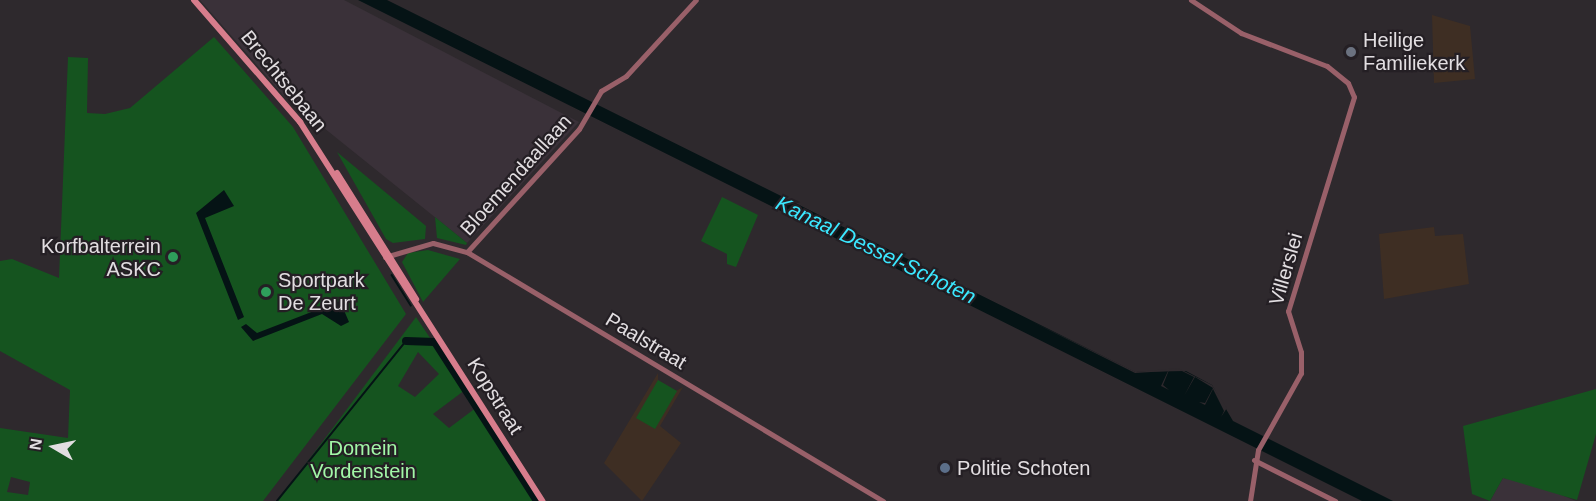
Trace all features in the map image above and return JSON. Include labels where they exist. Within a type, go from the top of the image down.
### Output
[{"type":"main road","name":"Brechtsebaan","points":[[194,0],[300,122],[387,256]]},
{"type":"main road","name":"Kopstraat","points":[[387,256],[542,501]]},
{"type":"street","name":"Bloemendaallaan","points":[[467,252],[587,116],[596,100],[696,0]]},
{"type":"street","name":"Villerslei","points":[[1191,0],[1241,33],[1322,64],[1350,86],[1352,104],[1288,311],[1301,352],[1300,372],[1257,452],[1254,460],[1250,501]]},
{"type":"street","name":"Paalstraat","points":[[387,256],[433,243],[467,252],[883,501]]},
{"type":"street","points":[[1254,460],[1335,501]]},
{"type":"shaded area","points":[[200,0],[344,0],[579,122],[467,243],[283,95]]},
{"type":"shaded area","points":[[1432,15],[1470,26],[1475,79],[1434,83]]},
{"type":"shaded area","points":[[1434,227],[1435,236],[1463,234],[1469,284],[1384,299],[1379,234]]},
{"type":"shaded area","points":[[658,373],[658,380],[676,391],[683,387],[660,426],[681,443],[642,501],[604,463]]},
{"type":"shaded area","points":[[1503,478],[1532,483],[1576,501],[1490,501]]},
{"type":"green space","points":[[214,37],[293,127],[406,314],[263,501],[0,501],[0,428],[68,438],[70,390],[0,351],[0,261],[12,259],[59,278],[68,57],[88,58],[87,113],[105,114],[130,108]],"holes":[[[11,477],[30,482],[28,495],[7,492]]]},
{"type":"green space","points":[[337,152],[426,226],[425,239],[393,243],[386,239]]},
{"type":"green space","points":[[722,197],[758,215],[736,267],[727,264],[727,254],[701,241]]},
{"type":"green space","points":[[435,217],[467,243],[466,245],[437,238]]},
{"type":"green space","points":[[428,250],[460,259],[423,302],[402,262],[408,253]]},
{"type":"green space","name":"Domein Vordenstein","points":[[416,317],[465,390],[433,414],[449,428],[477,407],[536,501],[278,501]],"holes":[[[418,352],[439,374],[415,397],[398,386]]]},
{"type":"green space","points":[[658,380],[677,391],[655,429],[636,418]]},
{"type":"green space","points":[[1596,389],[1596,434],[1577,500],[1503,478],[1490,501],[1472,494],[1463,426]]},
{"type":"water","name":"Kanaal Dessel-Schoten","points":[[358,0],[387,0],[1135,372],[1186,371],[1212,385],[1233,421],[1393,501],[1362,501]]},
{"type":"water","points":[[224,190],[234,206],[205,218],[244,317],[238,320],[196,213]]},
{"type":"water","points":[[340,301],[349,322],[341,326],[322,314],[253,341],[241,327],[246,324],[257,333]]},
{"type":"pier","points":[[1029,320],[1136,372],[1178,368],[1212,385],[1227,408],[1221,417],[1224,411],[1213,389],[1205,405],[1199,402],[1205,403],[1213,388],[1195,377],[1184,396],[1194,377],[1178,369],[1169,370],[1163,385],[1169,390],[1161,386],[1168,371],[1135,373]]},
{"type":"waterway","points":[[392,275],[411,305]]},
{"type":"waterway","points":[[277,501],[406,341]]},
{"type":"waterway","points":[[406,341],[435,342],[537,501]]},
{"type":"place","name":"Heilige Familiekerk","points":[[1351,52]]},
{"type":"place","name":"Korfbalterrein ASKC","points":[[173,257]]},
{"type":"place","name":"Sportpark De Zeurt","points":[[266,292]]},
{"type":"place","name":"Politie Schoten","points":[[945,468]]}]
